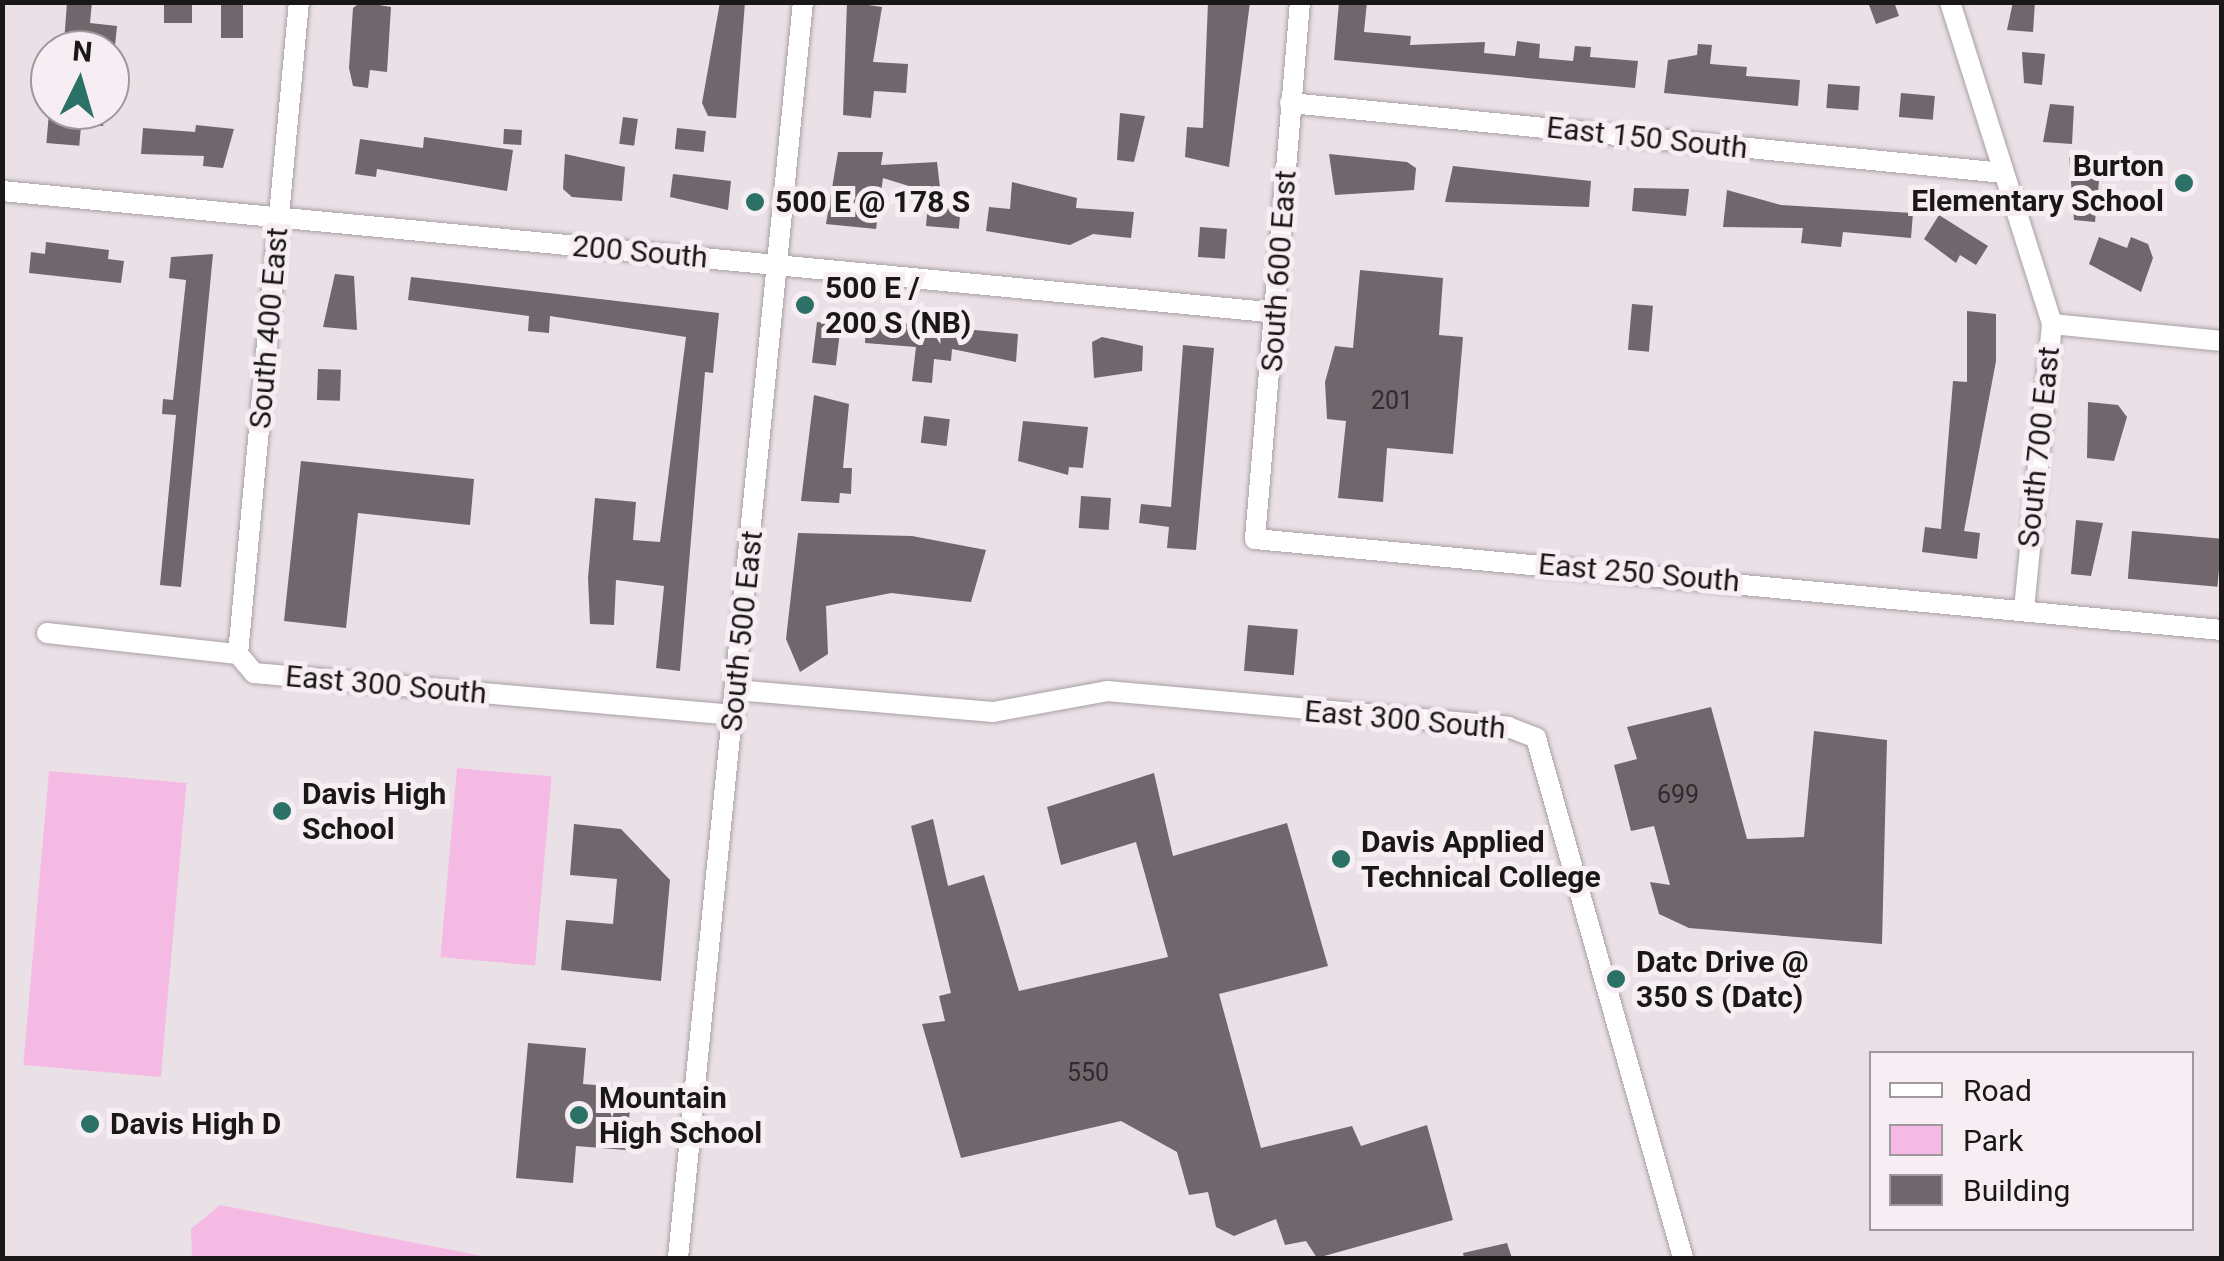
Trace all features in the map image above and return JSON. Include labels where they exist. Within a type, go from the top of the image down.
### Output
[{"type":"street","name":"South 400 East","points":[[238,654],[299,2]]},
{"type":"street","name":"South 500 East","points":[[678,1258],[803,2]]},
{"type":"street","name":"South 600 East","points":[[1255,539],[1278,313],[1300,2]]},
{"type":"street","name":"South 700 East","points":[[1950,2],[2052,324],[2024,608]]},
{"type":"street","name":"East 150 South","points":[[1290,102],[2004,174]]},
{"type":"street","name":"200 South","points":[[2,190],[1278,313]]},
{"type":"street","points":[[2052,324],[2222,340]]},
{"type":"street","name":"East 250 South","points":[[1255,539],[2024,608],[2222,630]]},
{"type":"street","name":"East 300 South","points":[[47,632],[238,654],[254,673],[734,715]]},
{"type":"street","name":"East 300 South","points":[[736,690],[993,712],[1107,690],[1508,727],[1536,738],[1683,1258]]},
{"type":"green space","points":[[457,768],[552,776],[535,966],[440,957]]},
{"type":"green space","points":[[49,771],[186,783],[161,1077],[23,1065]]},
{"type":"green space","points":[[220,1205],[493,1258],[192,1258],[191,1229]]},
{"type":"building","points":[[67,2],[92,2],[90,23],[117,26],[117,30],[65,30]]},
{"type":"building","points":[[164,2],[192,2],[192,23],[164,23]]},
{"type":"building","points":[[221,2],[243,2],[243,38],[221,38]]},
{"type":"building","points":[[361,2],[391,7],[387,72],[370,70],[368,88],[353,86],[349,68],[353,8]]},
{"type":"building","points":[[720,2],[745,2],[736,118],[708,116],[702,103]]},
{"type":"building","points":[[847,2],[882,7],[873,62],[908,64],[906,93],[874,91],[871,118],[843,115]]},
{"type":"building","points":[[1208,2],[1250,2],[1229,167],[1185,157],[1187,127],[1203,128]]},
{"type":"building","points":[[1339,2],[1367,2],[1364,32],[1411,36],[1410,45],[1485,42],[1484,53],[1515,56],[1517,41],[1540,44],[1539,58],[1573,61],[1575,46],[1591,47],[1590,57],[1638,61],[1635,88],[1334,60]]},
{"type":"building","points":[[1868,2],[1894,2],[1899,16],[1876,24]]},
{"type":"building","points":[[2013,2],[2035,2],[2033,32],[2007,30]]},
{"type":"building","points":[[1698,44],[1712,45],[1710,64],[1747,67],[1746,76],[1800,80],[1798,106],[1664,93],[1668,60],[1697,55]]},
{"type":"building","points":[[2022,52],[2045,54],[2042,85],[2024,83]]},
{"type":"building","points":[[1828,84],[1860,86],[1858,110],[1826,108]]},
{"type":"building","points":[[1901,93],[1935,96],[1933,120],[1899,117]]},
{"type":"building","points":[[2050,104],[2074,106],[2072,144],[2043,142]]},
{"type":"building","points":[[1120,113],[1145,116],[1134,162],[1117,160]]},
{"type":"building","points":[[623,117],[638,119],[634,146],[619,144]]},
{"type":"building","points":[[196,125],[234,129],[223,168],[203,166],[204,156],[141,154],[143,128],[195,132]]},
{"type":"building","points":[[677,128],[706,131],[704,152],[675,149]]},
{"type":"building","points":[[504,129],[522,130],[521,145],[503,144]]},
{"type":"building","points":[[48,130],[81,130],[79,146],[46,143]]},
{"type":"building","points":[[424,137],[513,150],[507,191],[377,169],[376,177],[355,174],[360,139],[423,148]]},
{"type":"building","points":[[838,152],[883,152],[881,165],[937,162],[941,196],[883,178],[876,229],[826,224]]},
{"type":"building","points":[[565,154],[625,167],[622,201],[572,197],[563,189]]},
{"type":"building","points":[[1329,154],[1407,162],[1416,168],[1414,190],[1335,195]]},
{"type":"building","points":[[2069,157],[2101,160],[2095,222],[2074,220]]},
{"type":"building","points":[[1453,166],[1591,181],[1589,207],[1445,202]]},
{"type":"building","points":[[673,174],[731,181],[728,210],[670,197]]},
{"type":"building","points":[[1012,182],[1077,198],[1076,208],[1134,212],[1131,238],[1093,234],[1070,245],[986,231],[989,207],[1010,209]]},
{"type":"building","points":[[1634,188],[1689,189],[1686,216],[1632,211]]},
{"type":"building","points":[[1727,190],[1781,205],[1913,213],[1911,238],[1843,232],[1841,247],[1801,243],[1803,228],[1723,227]]},
{"type":"building","points":[[928,203],[961,206],[959,229],[926,226]]},
{"type":"building","points":[[1939,215],[1988,246],[1976,265],[1960,255],[1956,263],[1924,239]]},
{"type":"building","points":[[1200,227],[1227,229],[1225,259],[1198,257]]},
{"type":"building","points":[[2099,237],[2127,248],[2131,237],[2148,244],[2153,258],[2141,292],[2089,264]]},
{"type":"building","points":[[46,242],[109,250],[108,259],[124,261],[121,283],[29,273],[31,252],[45,254]]},
{"type":"building","points":[[213,254],[181,587],[160,585],[176,415],[162,414],[163,399],[173,400],[186,280],[169,278],[171,257]]},
{"type":"building","points":[[1360,270],[1443,278],[1439,335],[1463,337],[1453,454],[1387,448],[1383,502],[1338,498],[1346,421],[1327,419],[1325,382],[1335,346],[1353,348]]},
{"type":"building","points":[[335,274],[354,276],[357,330],[323,327]]},
{"type":"building","points":[[411,277],[719,313],[713,373],[705,372],[680,671],[656,668],[664,586],[616,580],[614,625],[590,624],[588,578],[595,498],[636,502],[633,540],[660,542],[686,337],[550,316],[549,333],[528,331],[529,316],[408,300]]},
{"type":"building","points":[[1632,304],[1653,306],[1649,352],[1628,350]]},
{"type":"building","points":[[1967,311],[1996,314],[1996,361],[1964,531],[1980,533],[1977,559],[1922,552],[1925,527],[1941,529],[1953,381],[1967,382]]},
{"type":"building","points":[[866,320],[1018,334],[1016,362],[952,349],[951,361],[934,359],[932,383],[912,381],[916,347],[865,343]]},
{"type":"building","points":[[817,322],[841,325],[836,366],[812,363]]},
{"type":"building","points":[[1102,337],[1143,346],[1142,371],[1094,378],[1092,342]]},
{"type":"building","points":[[1183,345],[1214,348],[1196,550],[1167,548],[1169,527],[1139,523],[1141,504],[1171,507]]},
{"type":"building","points":[[318,369],[341,370],[340,401],[317,400]]},
{"type":"building","points":[[814,395],[849,404],[843,468],[852,468],[851,494],[840,493],[839,503],[801,501]]},
{"type":"building","points":[[2088,402],[2118,405],[2127,417],[2114,461],[2087,458]]},
{"type":"building","points":[[924,416],[950,419],[947,446],[921,443]]},
{"type":"building","points":[[1023,421],[1088,427],[1083,468],[1069,467],[1068,475],[1018,461]]},
{"type":"building","points":[[301,461],[474,479],[470,525],[358,513],[346,628],[284,621]]},
{"type":"building","points":[[1081,496],[1111,498],[1109,530],[1079,528]]},
{"type":"building","points":[[2076,520],[2103,523],[2091,576],[2071,574]]},
{"type":"building","points":[[2132,531],[2222,539],[2217,587],[2128,579]]},
{"type":"building","points":[[798,533],[912,536],[986,550],[971,602],[891,593],[826,606],[828,654],[800,672],[786,639]]},
{"type":"building","points":[[1248,625],[1298,629],[1294,675],[1244,671]]},
{"type":"building","points":[[1711,707],[1747,839],[1804,837],[1814,731],[1887,740],[1882,944],[1689,928],[1659,914],[1650,882],[1670,885],[1654,826],[1631,831],[1614,765],[1637,759],[1627,727]]},
{"type":"building","points":[[1154,773],[1173,856],[1287,823],[1328,966],[1219,994],[1261,1148],[1352,1126],[1361,1146],[1427,1125],[1453,1220],[1317,1258],[1306,1241],[1285,1245],[1276,1219],[1234,1236],[1216,1227],[1208,1192],[1189,1195],[1177,1152],[1121,1121],[961,1158],[922,1024],[945,1021],[939,996],[951,993],[911,826],[933,819],[948,886],[984,875],[1019,991],[1168,957],[1136,842],[1061,865],[1047,807]]},
{"type":"building","points":[[574,824],[621,829],[670,880],[661,981],[561,970],[566,920],[613,924],[617,879],[570,875]]},
{"type":"building","points":[[528,1043],[586,1048],[583,1084],[632,1088],[626,1150],[576,1146],[573,1183],[516,1178]]},
{"type":"building","points":[[1507,1243],[1512,1258],[1464,1258],[1463,1253]]},
{"type":"place","name":"Burton Elementary School","points":[[2184,183]]},
{"type":"place","name":"500 E @ 178 S","points":[[755,202]]},
{"type":"place","name":"500 E / 200 S (NB)","points":[[805,305]]},
{"type":"place","name":"Davis High School","points":[[282,811]]},
{"type":"place","name":"Davis Applied Technical College","points":[[1341,859]]},
{"type":"place","name":"Datc Drive @ 350 S (Datc)","points":[[1616,979]]},
{"type":"place","name":"Mountain High School","points":[[579,1115]]},
{"type":"place","name":"Davis High D","points":[[90,1124]]}]
